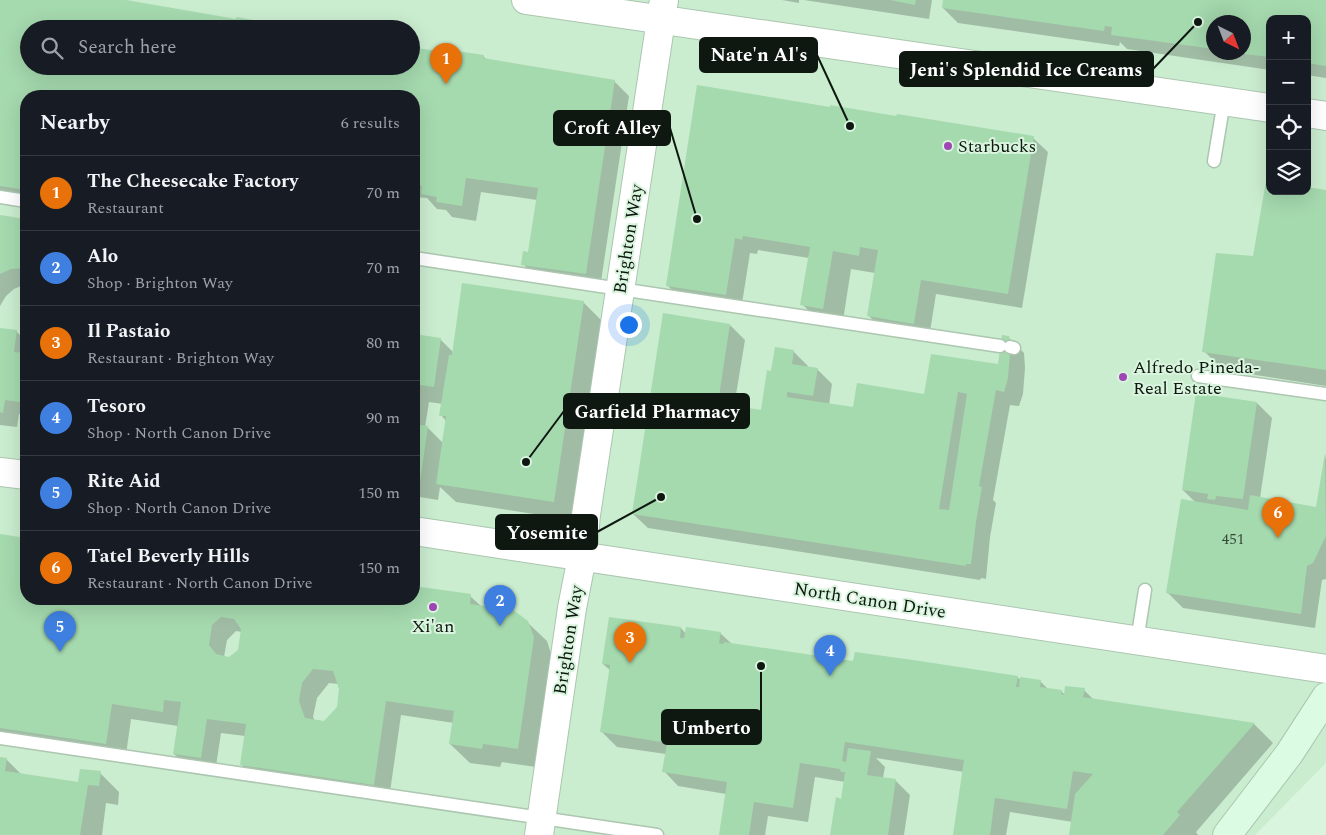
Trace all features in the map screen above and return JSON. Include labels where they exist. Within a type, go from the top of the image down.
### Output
[{"type":"main road","points":[[1227,835],[1289,754],[1326,697]]},
{"type":"street","points":[[526,0],[662,10],[1266,107]]},
{"type":"street","name":"Brighton Way","points":[[540,826],[572,608],[582,557],[588,505],[662,10]]},
{"type":"street","points":[[1311,114],[1326,116]]},
{"type":"street","points":[[0,472],[20,475]]},
{"type":"street","name":"North Canon Drive","points":[[420,533],[1326,669]]},
{"type":"lane","points":[[1214,162],[1224,101]]},
{"type":"lane","points":[[0,197],[20,200]]},
{"type":"lane","points":[[420,259],[1008,347]]},
{"type":"lane","points":[[1198,376],[1326,394]]},
{"type":"lane","points":[[1137,641],[1145,590]]},
{"type":"lane","points":[[0,738],[540,826],[657,835]]},
{"type":"shaded area","points":[[0,0],[1326,0],[1326,763],[1255,835],[0,835]]},
{"type":"building","points":[[0,0],[126,0],[236,19],[236,17],[254,20],[20,20],[20,75],[420,75],[420,48],[456,54],[456,51],[484,55],[483,58],[615,80],[586,274],[521,265],[523,251],[528,252],[538,188],[466,178],[462,206],[436,202],[437,197],[421,194],[420,90],[20,90],[20,189],[0,186]]},
{"type":"building","points":[[890,0],[916,0],[915,5]]},
{"type":"building","points":[[943,0],[1326,0],[1326,66],[1311,64],[1311,15],[1266,15],[1266,57],[1251,55],[1251,15],[1206,15],[1206,48],[1111,35],[1112,27],[1105,26],[1104,31],[942,8]]},
{"type":"building","points":[[697,85],[830,107],[830,105],[896,116],[897,114],[1034,136],[1008,294],[921,280],[914,324],[867,316],[878,250],[860,247],[859,256],[833,251],[823,309],[800,305],[810,247],[743,236],[742,240],[735,238],[726,295],[666,286]]},
{"type":"building","points":[[1266,181],[1266,195],[1311,195],[1311,188],[1326,190],[1326,370],[1202,352],[1216,253],[1253,256]]},
{"type":"building","points":[[0,215],[20,218],[20,268],[11,269],[0,274]]},
{"type":"building","points":[[462,283],[584,301],[554,502],[436,484],[446,416],[439,416],[449,355],[452,355]]},
{"type":"building","points":[[663,313],[730,324],[718,403],[761,410],[767,370],[771,371],[775,347],[794,350],[792,364],[818,368],[813,396],[787,392],[787,397],[853,407],[857,383],[924,394],[931,354],[998,364],[1002,335],[1009,336],[1008,378],[1004,392],[996,390],[979,486],[982,487],[971,564],[966,564],[966,566],[632,514]],"holes":[[[958,392],[967,394],[949,510],[939,509]]]},
{"type":"building","points":[[0,328],[17,330],[14,352],[20,352],[20,402],[5,400],[3,413],[0,412]]},
{"type":"building","points":[[420,335],[441,338],[434,387],[420,385]]},
{"type":"building","points":[[1196,393],[1257,402],[1243,499],[1216,496],[1215,500],[1207,499],[1208,494],[1182,490]]},
{"type":"building","points":[[420,425],[428,426],[420,482]]},
{"type":"building","points":[[1325,453],[1326,536],[1313,563],[1307,566],[1301,614],[1166,593],[1181,499],[1248,510],[1250,495],[1316,507]]},
{"type":"building","points":[[0,534],[20,537],[20,605],[420,605],[420,587],[471,594],[470,604],[513,610],[528,621],[534,637],[518,749],[483,744],[482,749],[449,744],[454,711],[386,701],[374,785],[240,765],[246,724],[207,719],[201,758],[173,754],[181,702],[164,700],[163,712],[112,704],[106,744],[0,728]],"holes":[[[221,617],[234,619],[241,629],[238,650],[229,657],[216,654],[209,645],[212,625]],[[313,669],[333,671],[339,689],[337,707],[324,721],[305,718],[299,701],[302,683]]]},
{"type":"building","points":[[609,617],[681,627],[680,638],[684,638],[686,627],[721,632],[719,643],[723,644],[724,642],[853,661],[855,652],[913,660],[1018,676],[1016,687],[1019,687],[1020,677],[1041,680],[1040,687],[1062,690],[1061,694],[1064,695],[1065,686],[1085,688],[1083,697],[1255,723],[1177,812],[1180,815],[1163,835],[1069,835],[1075,794],[1093,774],[1073,771],[1067,809],[995,798],[990,835],[953,835],[964,760],[845,742],[842,761],[846,762],[848,748],[871,751],[867,775],[896,779],[888,835],[830,835],[836,797],[841,799],[845,772],[841,772],[840,769],[800,763],[793,808],[754,802],[749,835],[719,835],[727,782],[662,772],[667,743],[600,732],[610,665],[602,664]]},
{"type":"building","points":[[0,757],[7,758],[5,771],[78,782],[80,769],[101,771],[99,786],[88,785],[80,835],[0,835]]},
{"type":"place","name":"Jeni's Splendid Ice Creams","points":[[1198,22]]},
{"type":"place","name":"The Cheesecake Factory","points":[[446,84]]},
{"type":"place","name":"Nate'n Al's","points":[[850,126]]},
{"type":"place","name":"Starbucks","points":[[948,146]]},
{"type":"place","name":"Croft Alley","points":[[697,219]]},
{"type":"place","name":"Alfredo Pineda- Real Estate","points":[[1123,377]]},
{"type":"place","name":"Garfield Pharmacy","points":[[526,462]]},
{"type":"place","name":"Yosemite","points":[[661,497]]},
{"type":"place","name":"Tatel Beverly Hills","points":[[1278,538]]},
{"type":"place","name":"Xi'an","points":[[433,607]]},
{"type":"place","name":"Alo","points":[[500,626]]},
{"type":"place","name":"Rite Aid","points":[[60,652]]},
{"type":"place","name":"Il Pastaio","points":[[630,663]]},
{"type":"place","name":"Umberto","points":[[761,666]]},
{"type":"place","name":"Tesoro","points":[[830,676]]}]
